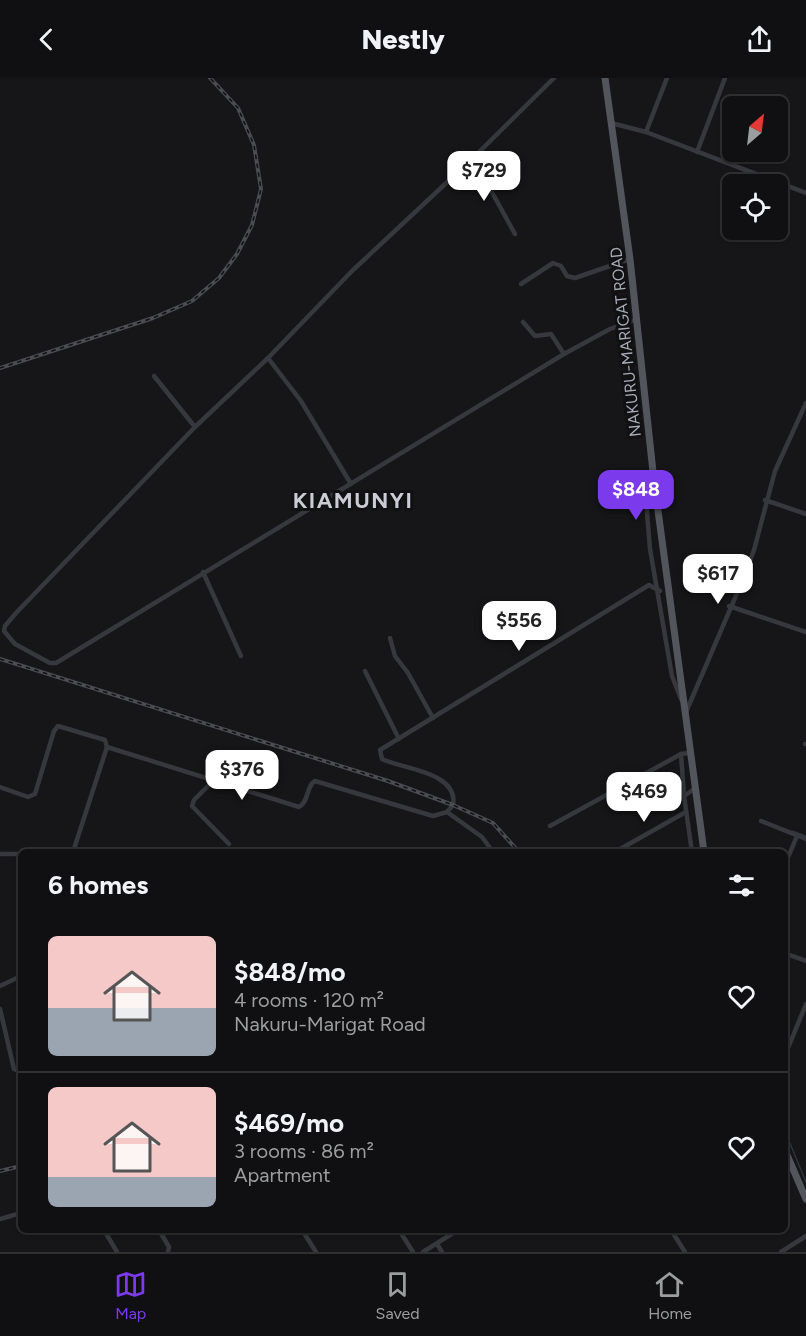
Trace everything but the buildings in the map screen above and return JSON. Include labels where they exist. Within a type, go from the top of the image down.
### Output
[{"type":"main road","name":"NAKURU-MARIGAT ROAD","points":[[605,78],[630,259],[654,481],[704,849]]},
{"type":"main road","points":[[788,1157],[806,1199]]},
{"type":"street","points":[[554,78],[345,278],[268,358],[195,427],[16,613],[5,626],[4,631],[15,644],[50,663],[56,663],[564,354],[610,329],[637,319]]},
{"type":"street","points":[[645,132],[667,78]]},
{"type":"street","points":[[697,152],[724,78]]},
{"type":"street","points":[[611,123],[645,132],[806,193]]},
{"type":"street","points":[[473,158],[515,234]]},
{"type":"street","points":[[521,284],[553,263],[561,266],[567,276],[575,278],[630,259]]},
{"type":"street","points":[[523,322],[535,336],[552,334],[564,354]]},
{"type":"street","points":[[268,358],[301,401],[351,484]]},
{"type":"street","points":[[154,376],[195,427]]},
{"type":"street","points":[[685,714],[754,550],[774,471],[806,402]]},
{"type":"street","points":[[654,481],[647,484],[645,488],[650,549],[660,591],[672,676],[684,704]]},
{"type":"street","points":[[765,500],[806,514]]},
{"type":"street","points":[[203,572],[242,656]]},
{"type":"street","points":[[107,747],[299,807],[304,804],[311,783],[315,781],[433,816],[447,812],[454,800],[449,786],[437,778],[382,759],[380,750],[656,580]]},
{"type":"street","points":[[649,585],[660,591]]},
{"type":"street","points":[[729,606],[806,632]]},
{"type":"street","points":[[390,638],[395,656],[408,673],[433,718]]},
{"type":"street","points":[[365,671],[399,738]]},
{"type":"street","points":[[0,787],[28,797],[35,794],[54,731],[58,726],[105,740],[107,747],[74,849]]},
{"type":"street","points":[[550,826],[681,754],[689,753]]},
{"type":"street","points":[[681,754],[684,813],[691,849]]},
{"type":"street","points":[[214,780],[194,800],[192,806],[229,843]]},
{"type":"street","points":[[684,796],[694,789]]},
{"type":"street","points":[[447,812],[482,837],[491,849]]},
{"type":"street","points":[[620,849],[684,813]]},
{"type":"street","points":[[761,821],[806,839]]},
{"type":"street","points":[[788,857],[797,836]]},
{"type":"street","points":[[0,854],[18,854]]},
{"type":"street","points":[[788,954],[806,961]]},
{"type":"street","points":[[0,987],[18,978]]},
{"type":"street","points":[[788,1048],[806,1004]]},
{"type":"street","points":[[0,1009],[14,1069],[18,1071]]},
{"type":"street","points":[[0,1220],[18,1214]]},
{"type":"street","points":[[106,1233],[117,1252]]},
{"type":"street","points":[[161,1233],[169,1247],[168,1252]]},
{"type":"street","points":[[304,1233],[316,1252]]},
{"type":"street","points":[[401,1233],[413,1252]]},
{"type":"street","points":[[423,1252],[453,1233]]},
{"type":"street","points":[[673,1233],[685,1252]]},
{"type":"street","points":[[782,1252],[806,1236]]},
{"type":"street","points":[[436,1244],[442,1252]]},
{"type":"waterway","points":[[792,831],[806,836]]},
{"type":"waterway","points":[[788,1139],[806,1182]]},
{"type":"railway","points":[[0,368],[153,318],[192,301],[219,278],[237,254],[252,225],[261,189],[254,145],[238,108],[210,78]]},
{"type":"railway","points":[[0,659],[388,781],[453,805],[493,823],[516,849]]},
{"type":"railway","points":[[0,1171],[18,1167]]},
{"type":"district","name":"KIAMUNYI","points":[[353,500]]}]
